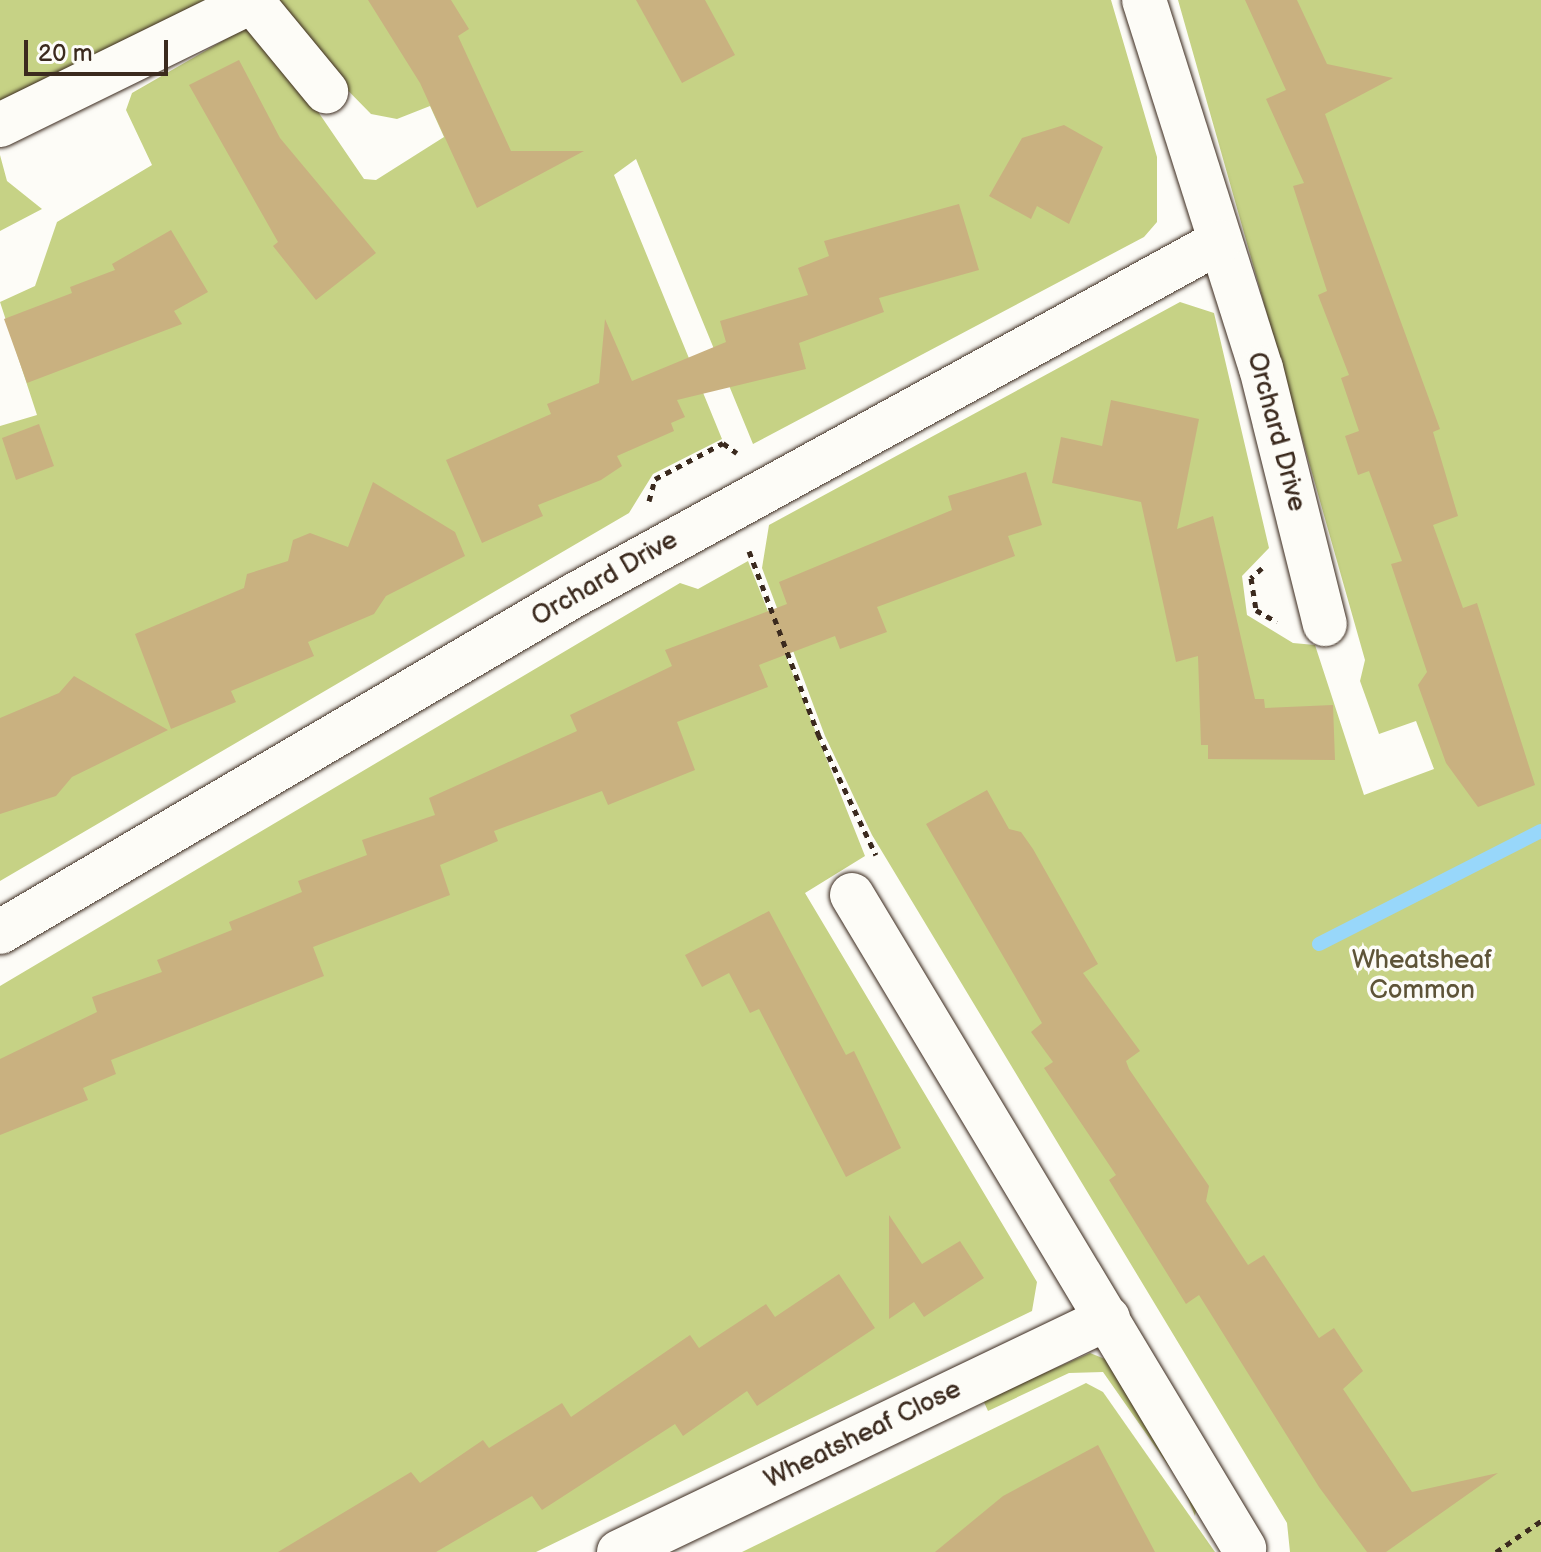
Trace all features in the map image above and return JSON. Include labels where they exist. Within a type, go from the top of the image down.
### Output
[{"type":"street","name":"Orchard Drive","points":[[1144,0],[1261,368],[1295,594]]},
{"type":"street","points":[[0,125],[255,3],[326,91]]},
{"type":"street","name":"Orchard Drive","points":[[0,932],[573,596],[1219,242]]},
{"type":"street","points":[[852,895],[1244,1548]]},
{"type":"street","name":"Wheatsheaf Close","points":[[619,1552],[1108,1318]]},
{"type":"path","points":[[645,512],[655,479],[723,443],[741,454],[751,449]]},
{"type":"path","points":[[738,561],[756,551]]},
{"type":"path","points":[[1251,578],[1295,594],[1256,610],[1251,578]]},
{"type":"path","points":[[1496,1552],[1541,1521]]},
{"type":"green space","points":[[0,0],[207,0],[0,109]]},
{"type":"green space","points":[[272,0],[1111,0],[1157,157],[1157,222],[1144,237],[753,444],[636,159],[614,175],[722,439],[653,474],[629,513],[0,881],[0,426],[37,415],[0,302],[35,286],[57,222],[152,165],[126,110],[132,93],[245,28],[267,37],[364,179],[376,180],[444,137],[430,106],[397,119],[371,114],[273,14]]},
{"type":"green space","name":"Wheatsheaf Common","points":[[1178,0],[1541,0],[1541,1552],[1290,1552],[1287,1523],[872,835],[825,736],[762,568],[769,525],[1180,302],[1214,313],[1269,548],[1242,576],[1247,615],[1293,643],[1315,645],[1364,795],[1434,769],[1416,721],[1379,734],[1360,681],[1365,660]]},
{"type":"green space","points":[[0,155],[7,181],[42,209],[0,231]]},
{"type":"green space","points":[[748,561],[865,856],[805,893],[1037,1282],[1032,1311],[536,1552],[0,1552],[0,986],[680,583],[698,589]]},
{"type":"green space","points":[[1090,1353],[1110,1361],[1197,1506],[1195,1516],[1182,1485],[1103,1372],[1069,1373],[988,1411],[983,1400]]},
{"type":"green space","points":[[1086,1383],[1103,1392],[1215,1552],[742,1552]]},
{"type":"building","points":[[368,0],[451,0],[469,29],[458,36],[511,151],[584,151],[477,208],[420,83]]},
{"type":"building","points":[[636,0],[705,0],[735,55],[682,83]]},
{"type":"building","points":[[1245,0],[1297,0],[1327,64],[1393,78],[1325,114],[1440,429],[1433,432],[1458,516],[1433,525],[1463,608],[1477,603],[1535,785],[1478,807],[1446,763],[1418,685],[1427,672],[1391,564],[1402,561],[1369,471],[1358,475],[1345,436],[1359,431],[1341,378],[1349,375],[1318,295],[1327,291],[1293,186],[1304,183],[1266,99],[1286,90]]},
{"type":"building","points":[[239,60],[280,138],[376,253],[316,300],[273,246],[278,242],[189,85]]},
{"type":"building","points":[[1064,125],[1103,147],[1069,224],[1037,206],[1031,219],[989,196],[1022,138]]},
{"type":"building","points":[[959,204],[979,270],[879,298],[884,312],[799,343],[806,369],[677,400],[685,417],[671,423],[674,431],[617,456],[622,466],[601,480],[538,505],[543,516],[482,543],[446,460],[551,414],[547,404],[599,383],[605,319],[632,381],[726,342],[720,321],[808,295],[798,268],[829,256],[824,241]]},
{"type":"building","points":[[171,230],[208,292],[174,311],[182,324],[27,383],[4,319],[72,293],[70,287],[115,270],[112,264]]},
{"type":"building","points":[[1111,400],[1199,419],[1177,529],[1213,516],[1255,699],[1264,699],[1265,708],[1333,705],[1335,760],[1208,759],[1208,745],[1201,745],[1198,656],[1176,662],[1141,502],[1052,483],[1061,437],[1102,446]]},
{"type":"building","points":[[39,424],[54,466],[16,480],[2,438]]},
{"type":"building","points":[[1026,472],[1042,525],[1008,536],[1015,556],[877,607],[887,632],[840,649],[835,636],[759,665],[768,687],[677,722],[695,770],[608,805],[602,791],[494,831],[498,841],[440,865],[450,895],[313,947],[324,976],[111,1060],[116,1074],[83,1088],[88,1100],[0,1135],[0,1059],[97,1012],[92,997],[162,972],[157,960],[232,930],[229,922],[302,892],[298,881],[367,855],[362,840],[435,815],[429,798],[577,731],[570,715],[672,666],[665,650],[787,604],[779,582],[952,510],[948,496]]},
{"type":"building","points":[[373,482],[455,532],[465,556],[386,596],[374,614],[308,642],[314,656],[231,691],[236,702],[171,729],[135,634],[244,588],[247,574],[288,561],[293,540],[310,533],[348,547]]},
{"type":"building","points":[[74,676],[168,730],[72,777],[56,796],[0,814],[0,718],[59,693]]},
{"type":"building","points":[[987,790],[1009,829],[1021,832],[1033,849],[1098,964],[1083,973],[1140,1051],[1126,1061],[1129,1069],[1209,1186],[1206,1201],[1248,1265],[1264,1255],[1319,1338],[1334,1328],[1363,1371],[1343,1389],[1412,1492],[1498,1473],[1386,1552],[1367,1552],[1319,1487],[1199,1295],[1186,1304],[1109,1180],[1116,1175],[1044,1068],[1053,1062],[1031,1032],[1042,1023],[926,824]]},
{"type":"building","points":[[769,911],[846,1055],[854,1051],[901,1148],[846,1177],[759,1009],[750,1013],[729,973],[702,987],[685,955]]},
{"type":"building","points":[[889,1215],[922,1264],[960,1241],[984,1278],[924,1317],[914,1302],[889,1319]]},
{"type":"building","points":[[839,1274],[875,1328],[757,1406],[747,1391],[683,1436],[675,1424],[542,1510],[532,1496],[436,1552],[278,1552],[411,1472],[420,1483],[483,1440],[489,1448],[562,1403],[571,1417],[690,1335],[699,1348],[766,1304],[775,1317]]},
{"type":"building","points":[[1098,1445],[1155,1552],[935,1552],[1003,1496]]},
{"type":"waterway","points":[[1319,944],[1541,831]]}]
